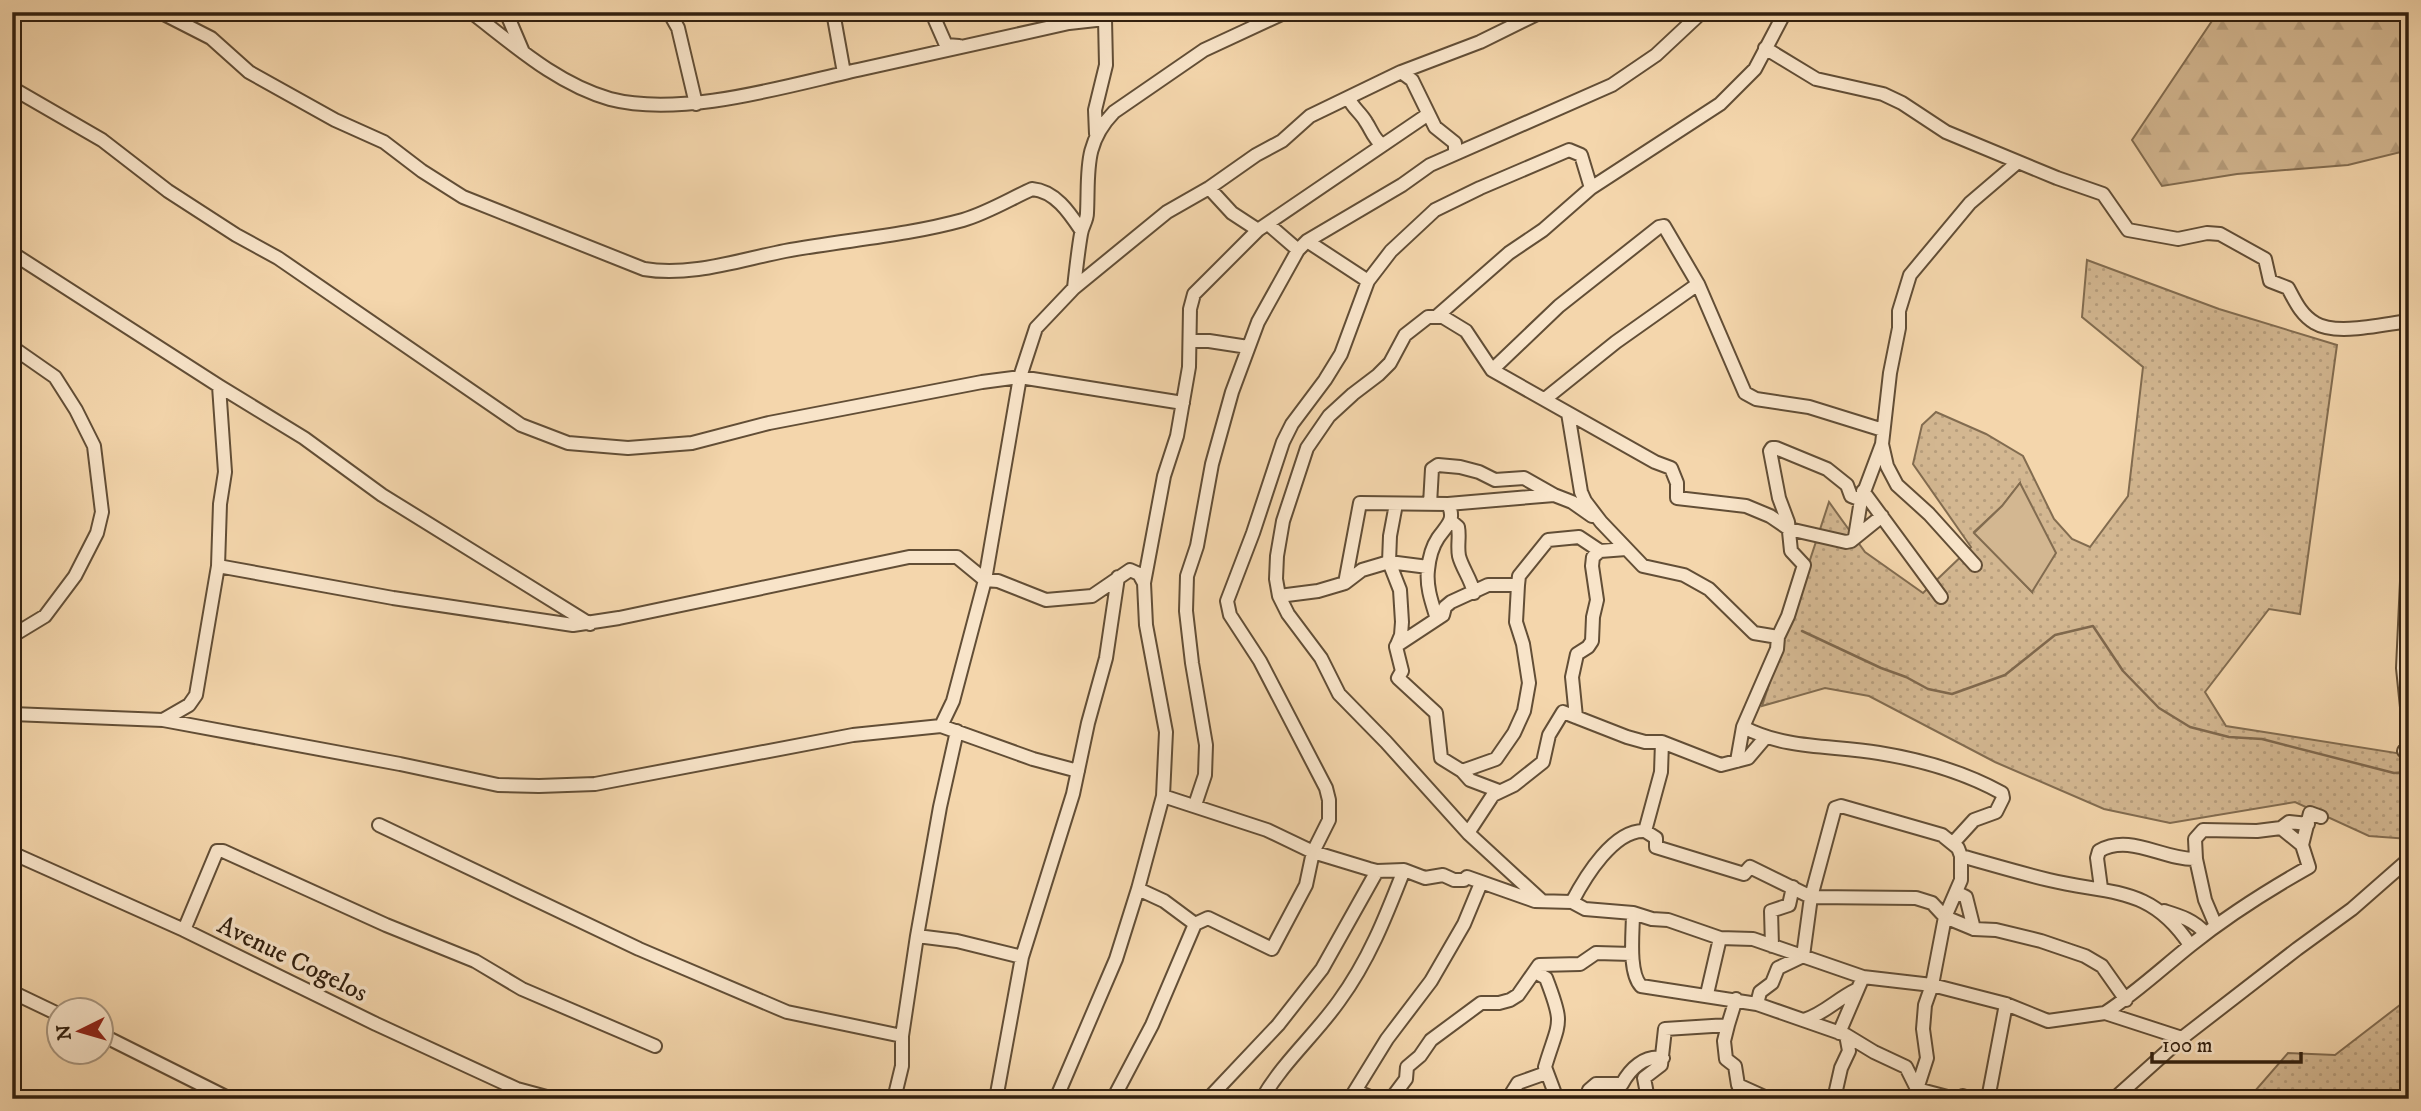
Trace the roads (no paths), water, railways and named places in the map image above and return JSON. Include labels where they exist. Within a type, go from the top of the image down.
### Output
[{"type":"street","points":[[471,12],[557,76],[611,99],[661,104],[696,104],[1106,15],[1106,65],[1095,110],[1096,134],[1086,184],[1087,215],[1081,230],[1074,288]]},
{"type":"street","points":[[506,12],[523,52]]},
{"type":"street","points":[[669,12],[678,28],[696,104]]},
{"type":"street","points":[[833,12],[844,73]]},
{"type":"street","points":[[939,12],[935,20],[946,45],[963,47]]},
{"type":"street","points":[[1096,134],[1114,112],[1204,50],[1286,12]]},
{"type":"street","points":[[941,726],[953,701],[985,580],[1020,377],[1036,328],[1074,288],[1167,212],[1282,141],[1310,116],[1401,72],[1480,42],[1541,12]]},
{"type":"street","points":[[1195,805],[1205,775],[1206,746],[1186,611],[1187,576],[1197,546],[1212,464],[1232,392],[1258,321],[1303,245],[1430,165],[1612,85],[1656,55],[1702,12]]},
{"type":"street","points":[[1436,317],[1509,253],[1543,230],[1591,188],[1720,104],[1755,69],[1785,12]]},
{"type":"street","points":[[162,13],[211,38],[249,72],[335,120],[384,142],[463,197],[644,269],[664,273],[687,271],[842,242],[914,232],[967,219],[1032,189],[1051,194],[1081,230]]},
{"type":"street","points":[[1765,48],[1816,79],[1883,94],[1902,103],[1946,132],[2103,194],[2125,228],[2132,232],[2178,239],[2207,233],[2220,234],[2252,250],[2265,259],[2270,281],[2288,288],[2297,306],[2317,325],[2344,329],[2409,321]]},
{"type":"street","points":[[1401,72],[1412,80],[1434,127],[1455,143],[1455,153]]},
{"type":"street","points":[[12,88],[102,140],[168,191],[236,235],[278,258],[521,425],[568,443],[628,448],[692,443],[769,424],[1020,377],[1182,403]]},
{"type":"street","points":[[1349,99],[1368,124],[1374,138],[1382,145]]},
{"type":"street","points":[[1095,110],[1103,114],[1114,112]]},
{"type":"street","points":[[1056,1099],[1116,959],[1163,796],[1166,732],[1146,625],[1144,583],[1164,476],[1177,436],[1189,368],[1190,309],[1194,294],[1263,227],[1286,209],[1427,115]]},
{"type":"street","points":[[1113,1099],[1152,1025],[1195,924],[1208,918],[1272,949],[1306,885],[1313,852],[1329,820],[1326,788],[1260,661],[1230,615],[1227,601],[1283,442],[1292,424],[1341,354],[1368,281],[1391,251],[1435,210],[1569,150],[1581,155],[1591,188]]},
{"type":"street","points":[[1975,565],[1929,514],[1897,485],[1887,466],[1882,444],[1883,430],[1899,328],[1899,311],[1910,275],[1970,203],[2018,162]]},
{"type":"street","points":[[1209,188],[1232,213],[1303,245],[1368,281]]},
{"type":"street","points":[[1492,370],[1559,306],[1664,226],[1698,284],[1745,393],[1756,399],[1809,407],[1883,430]]},
{"type":"street","points":[[12,253],[304,438],[382,495],[590,624]]},
{"type":"street","points":[[1545,399],[1616,342],[1698,284]]},
{"type":"street","points":[[1542,901],[1468,833],[1339,694],[1321,658],[1288,614],[1279,596],[1276,579],[1277,556],[1283,521],[1307,448],[1329,416],[1390,363],[1405,335],[1428,317],[1443,317],[1466,331],[1492,370],[1655,462],[1671,468],[1677,483],[1677,498],[1746,506],[1770,516],[1789,529],[1846,542],[1882,516]]},
{"type":"street","points":[[1190,341],[1248,347]]},
{"type":"street","points":[[12,347],[55,377],[76,410],[94,446],[102,512],[97,533],[75,576],[45,616],[12,636]]},
{"type":"street","points":[[163,720],[190,705],[196,695],[218,566],[220,504],[225,472],[219,386]]},
{"type":"street","points":[[1568,413],[1581,492],[1601,522],[1626,549],[1643,566],[1684,575],[1709,589],[1754,633],[1778,638]]},
{"type":"street","points":[[2409,423],[2409,458]]},
{"type":"street","points":[[1856,537],[1862,496],[1882,444]]},
{"type":"street","points":[[1737,761],[1742,727],[1777,649],[1778,638],[1804,565],[1791,551],[1789,529],[1774,479],[1770,451],[1772,448],[1827,469],[1847,485],[1849,494],[1862,496],[1882,516],[1941,597]]},
{"type":"street","points":[[1430,504],[1432,468],[1438,465],[1469,469],[1496,480],[1524,478],[1572,502],[1601,522]]},
{"type":"street","points":[[1345,583],[1358,504],[1448,504],[1554,495]]},
{"type":"street","points":[[1396,504],[1390,536],[1389,562],[1400,590],[1402,622],[1396,647],[1402,671],[1398,678],[1436,713],[1441,758],[1462,771],[1470,780],[1499,791]]},
{"type":"street","points":[[1437,619],[1428,588],[1428,567],[1435,544],[1451,521],[1448,504]]},
{"type":"street","points":[[1451,521],[1458,527],[1460,558],[1470,576],[1475,593]]},
{"type":"street","points":[[1462,771],[1496,759],[1514,733],[1527,703],[1529,683],[1523,644],[1516,622],[1519,576],[1548,540],[1583,538],[1600,551]]},
{"type":"street","points":[[2404,751],[2407,747],[2403,668],[2409,538]]},
{"type":"street","points":[[1576,717],[1572,677],[1577,654],[1588,647],[1594,635],[1593,617],[1597,600],[1593,557],[1600,551],[1626,549]]},
{"type":"street","points":[[218,566],[393,598],[573,625],[590,624],[909,556],[957,557],[985,580],[998,581],[1046,600],[1092,596],[1130,570],[1139,574],[1144,583]]},
{"type":"street","points":[[1279,596],[1318,591],[1345,583],[1362,570],[1389,562],[1428,567]]},
{"type":"street","points":[[996,1099],[1021,957],[1079,771],[1088,723],[1106,658],[1118,577]]},
{"type":"street","points":[[1396,647],[1437,619],[1451,602],[1488,585],[1518,585]]},
{"type":"street","points":[[1468,833],[1488,801],[1543,762],[1549,735],[1563,712],[1627,737],[1645,742],[1662,742],[1721,765],[1748,758],[1765,738]]},
{"type":"street","points":[[12,714],[163,720],[498,785],[596,784],[853,735],[941,726],[1032,759],[1079,771]]},
{"type":"street","points":[[1742,727],[1765,738],[1813,747],[1880,753],[1955,771],[2002,793],[2003,798],[1996,812],[1974,820],[1953,843]]},
{"type":"street","points":[[894,1099],[902,1066],[902,1036],[917,936],[940,807],[957,731]]},
{"type":"street","points":[[1645,831],[1661,769],[1662,742]]},
{"type":"street","points":[[1163,796],[1267,830],[1313,852],[1377,872],[1404,870],[1425,878],[1443,875],[1454,880],[1464,880],[1467,877],[1535,901],[1572,902],[1585,909],[1633,913],[1652,919],[1668,920],[1720,938],[1753,939],[1863,977],[1932,985],[2007,1004],[2048,1021],[2105,1013],[2126,1000],[2190,945],[2272,888],[2309,867],[2302,845],[2281,828]]},
{"type":"street","points":[[1802,956],[1811,897],[1833,811],[1838,807],[1941,835],[1953,843],[1961,856],[1961,889],[1974,929]]},
{"type":"street","points":[[2302,845],[2310,813],[2321,817]]},
{"type":"street","points":[[2211,930],[2194,839],[2203,830],[2257,831],[2281,828],[2289,822],[2308,824]]},
{"type":"street","points":[[379,825],[639,949],[787,1012],[902,1036]]},
{"type":"street","points":[[1572,902],[1585,877],[1604,855],[1628,833],[1645,831],[1656,838],[1656,847],[1744,874],[1750,867],[1811,897],[1916,898],[1932,903],[1945,917],[1974,929],[2007,933],[2085,956],[2102,966],[2126,1000]]},
{"type":"street","points":[[2101,888],[2097,858],[2099,851],[2108,846],[2125,844],[2196,859]]},
{"type":"street","points":[[184,930],[217,851],[223,851],[386,925],[475,961],[522,989],[654,1046]]},
{"type":"street","name":"Avenue Cogelos","points":[[12,853],[184,930],[517,1089],[554,1099]]},
{"type":"street","points":[[1961,856],[2051,880],[2101,888],[2136,898],[2211,930]]},
{"type":"street","points":[[2113,1099],[2182,1038],[2352,909],[2409,859]]},
{"type":"street","points":[[1262,1099],[1286,1064],[1338,1003],[1355,978],[1371,950],[1404,870]]},
{"type":"street","points":[[1209,1099],[1278,1025],[1322,969],[1377,872]]},
{"type":"street","points":[[1376,1099],[1353,1095],[1387,1039],[1431,981],[1464,924],[1481,883]]},
{"type":"street","points":[[1772,946],[1771,911],[1789,905],[1793,887]]},
{"type":"street","points":[[1138,889],[1164,901],[1195,924]]},
{"type":"street","points":[[1921,1094],[1927,1058],[1923,1029],[1925,1004],[1932,985],[1945,917],[1961,889]]},
{"type":"street","points":[[2159,909],[2170,918],[2190,945]]},
{"type":"street","points":[[1633,913],[1632,954],[1636,978],[1641,986],[1707,994],[1757,1004],[1842,1034],[1906,1067],[1921,1094]]},
{"type":"street","points":[[917,936],[1021,957]]},
{"type":"street","points":[[1707,994],[1720,938]]},
{"type":"street","points":[[1391,1099],[1406,1079],[1407,1067],[1432,1040],[1481,1003],[1499,1003],[1518,995],[1541,964],[1580,964],[1596,953],[1632,954]]},
{"type":"street","points":[[1757,1004],[1760,992],[1772,983],[1778,968],[1802,956]]},
{"type":"street","points":[[1535,972],[1546,978],[1560,1018],[1545,1067],[1557,1099]]},
{"type":"street","points":[[1834,1099],[1840,1068],[1849,1051],[1842,1034],[1863,977]]},
{"type":"street","points":[[1804,1020],[1825,1012],[1856,990]]},
{"type":"street","points":[[12,992],[46,1008]]},
{"type":"street","points":[[1736,999],[1728,1025],[1724,1051],[1726,1059],[1735,1066],[1738,1085],[1769,1099]]},
{"type":"street","points":[[1987,1099],[2007,1004]]},
{"type":"street","points":[[2105,1013],[2182,1038]]},
{"type":"street","points":[[1648,1099],[1644,1078],[1661,1065],[1665,1029],[1728,1025]]},
{"type":"street","points":[[116,1042],[230,1099]]},
{"type":"street","points":[[1586,1099],[1589,1090],[1596,1084],[1622,1084],[1628,1073],[1638,1064],[1655,1057],[1663,1058]]},
{"type":"street","points":[[1507,1099],[1518,1083],[1546,1073]]},
{"type":"street","points":[[1921,1094],[1955,1099]]},
{"type":"street","points":[[1961,1099],[1963,1096],[1970,1099]]},
{"type":"waterway","points":[[1802,631],[1928,689],[1952,694],[2005,675],[2055,635],[2093,626],[2123,671],[2159,708],[2190,727],[2229,737],[2262,739],[2394,773],[2409,772]]},
{"type":"waterway","points":[[2380,1099],[2409,1086]]}]
